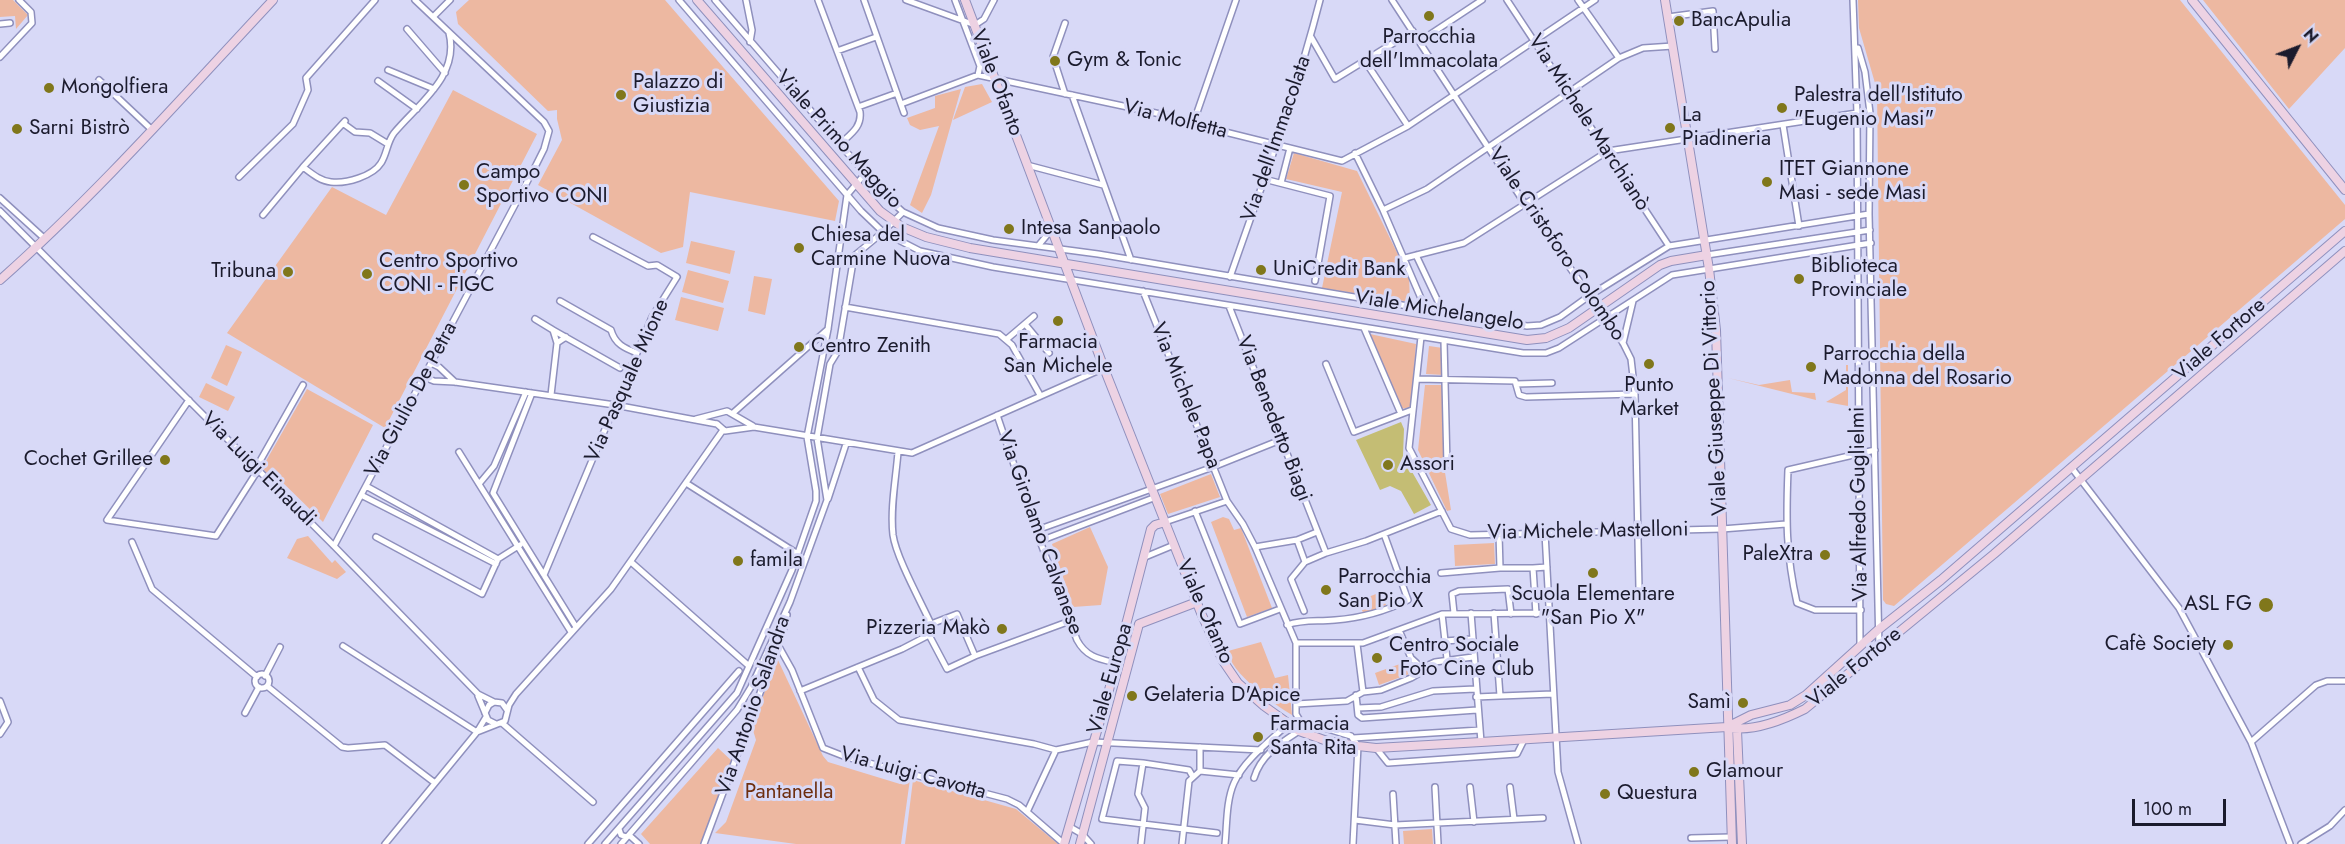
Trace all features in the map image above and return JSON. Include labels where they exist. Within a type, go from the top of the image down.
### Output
[{"type":"main road","points":[[0,280],[45,239],[273,0]]},
{"type":"main road","name":"Viale Primo Maggio","points":[[697,0],[856,185],[894,221],[926,237],[989,251],[1065,263]]},
{"type":"main road","name":"Viale Ofanto","points":[[964,0],[1104,368],[1212,640],[1238,682],[1264,706],[1299,730],[1327,741],[1376,748],[1728,727]]},
{"type":"main road","name":"Viale Giuseppe Di Vittorio","points":[[1665,0],[1707,255],[1716,330],[1732,840]]},
{"type":"main road","points":[[2192,0],[2345,190]]},
{"type":"main road","name":"Viale Fortore","points":[[1728,727],[1751,716],[1790,705],[1806,695],[1879,629],[1985,542],[2345,231]]},
{"type":"main road","name":"Viale Fortore","points":[[1737,730],[1775,722],[1805,709],[1994,554],[2345,251]]},
{"type":"main road","name":"Viale Michelangelo","points":[[1065,263],[1523,339],[1546,338],[1569,328],[1660,265],[1707,255]]},
{"type":"main road","name":"Viale Europa","points":[[1064,844],[1116,663],[1151,529],[1165,522]]},
{"type":"main road","points":[[1985,542],[1994,554]]},
{"type":"main road","name":"Viale Europa","points":[[1080,844],[1139,624],[1197,602]]},
{"type":"main road","points":[[1728,727],[1737,730],[1742,844]]},
{"type":"street","points":[[0,57],[32,23],[31,12],[19,0]]},
{"type":"street","points":[[239,177],[293,124],[308,90],[306,78],[375,0]]},
{"type":"street","name":"Via Giulio De Petra","points":[[334,546],[536,165],[549,131],[544,122],[415,0]]},
{"type":"street","points":[[433,16],[450,0]]},
{"type":"street","name":"Viale Primo Maggio","points":[[679,0],[847,195],[883,232],[920,251],[1071,279]]},
{"type":"street","name":"Viale Primo Maggio","points":[[715,0],[864,175],[903,212],[938,228],[993,240],[1059,248]]},
{"type":"street","points":[[746,0],[752,30],[750,42]]},
{"type":"street","points":[[818,0],[858,107],[861,121],[839,145]]},
{"type":"street","points":[[864,0],[904,113]]},
{"type":"street","points":[[906,0],[975,25],[984,19],[993,1]]},
{"type":"street","name":"Viale Ofanto","points":[[955,0],[980,66],[978,75]]},
{"type":"street","points":[[1193,124],[1236,0]]},
{"type":"street","name":"Via dell'Immacolata","points":[[1230,277],[1277,145],[1311,37],[1320,0]]},
{"type":"street","name":"Viale Cristoforo Colombo","points":[[1392,0],[1525,204],[1623,343],[1631,359],[1635,394],[1639,588]]},
{"type":"street","points":[[1420,41],[1482,0]]},
{"type":"street","name":"Via Michele Marchianò","points":[[1507,0],[1669,246]]},
{"type":"street","points":[[1578,0],[1618,58]]},
{"type":"street","name":"Via Molfetta","points":[[978,75],[1165,115],[1342,161],[1408,126],[1595,0]]},
{"type":"street","name":"Via Alfredo Guglielmi","points":[[1853,0],[1857,113],[1860,646]]},
{"type":"street","points":[[1668,17],[1713,11],[1715,49]]},
{"type":"street","points":[[0,24],[10,23]]},
{"type":"street","points":[[1065,23],[1053,57],[1065,93]]},
{"type":"street","points":[[407,29],[445,73]]},
{"type":"street","points":[[303,167],[320,179],[342,182],[372,171],[381,164],[392,136],[434,89],[445,73],[451,55],[449,31]]},
{"type":"street","points":[[1311,37],[1335,79],[1413,31]]},
{"type":"street","points":[[837,51],[876,37]]},
{"type":"street","name":"Via Alfredo Guglielmi","points":[[1855,39],[1865,72],[1870,113],[1869,214],[1879,648]]},
{"type":"street","points":[[1383,210],[1427,189],[1618,58],[1643,48],[1673,46]]},
{"type":"street","points":[[1365,61],[1408,126]]},
{"type":"street","points":[[388,70],[434,89]]},
{"type":"street","points":[[901,104],[978,75]]},
{"type":"street","points":[[99,80],[152,129]]},
{"type":"street","points":[[378,81],[417,109]]},
{"type":"street","points":[[858,107],[897,93]]},
{"type":"street","points":[[1072,95],[1131,260]]},
{"type":"street","points":[[1405,258],[1464,243],[1608,151],[1857,113]]},
{"type":"street","points":[[262,215],[345,122],[355,132],[370,133],[388,144]]},
{"type":"street","points":[[1783,125],[1799,226]]},
{"type":"street","points":[[1281,183],[1290,148]]},
{"type":"street","points":[[1355,153],[1405,258],[1426,310]]},
{"type":"street","points":[[1027,165],[1103,185]]},
{"type":"street","points":[[1857,168],[1870,169]]},
{"type":"street","points":[[605,844],[733,698],[798,554],[816,495],[807,436],[828,329],[847,195],[864,175]]},
{"type":"street","points":[[1264,179],[1330,196],[1316,281]]},
{"type":"street","points":[[0,198],[45,239]]},
{"type":"street","name":"Via Luigi Einaudi","points":[[0,211],[478,694],[496,702]]},
{"type":"street","points":[[827,500],[817,438],[830,364],[838,351],[854,256],[903,212]]},
{"type":"street","name":"Viale Michelangelo","points":[[1059,248],[1511,324],[1541,325],[1560,317],[1669,246],[1869,214]]},
{"type":"street","points":[[1038,246],[1052,229]]},
{"type":"street","name":"Viale Michelangelo","points":[[1707,255],[1870,230]]},
{"type":"street","name":"Via Pasquale Mione","points":[[544,575],[652,317],[677,277],[657,265],[648,266],[593,237]]},
{"type":"street","name":"Viale Michelangelo","points":[[1071,279],[1421,338],[1519,353],[1546,353],[1559,348],[1606,319],[1672,275],[1870,243]]},
{"type":"street","points":[[986,265],[989,251]]},
{"type":"street","points":[[1416,255],[1443,312]]},
{"type":"street","points":[[1153,277],[1158,265]]},
{"type":"street","name":"Via Michele Papa","points":[[1143,291],[1227,501],[1244,524],[1296,643]]},
{"type":"street","points":[[560,301],[611,330],[613,338],[622,346],[637,353]]},
{"type":"street","points":[[1623,343],[1633,301]]},
{"type":"street","name":"Via Benedetto Biagi","points":[[1229,306],[1326,553]]},
{"type":"street","points":[[845,307],[991,331],[1007,339],[1040,395]]},
{"type":"street","points":[[1007,339],[1034,316]]},
{"type":"street","points":[[534,319],[620,368]]},
{"type":"street","points":[[1025,324],[1049,352]]},
{"type":"street","points":[[1364,328],[1401,414]]},
{"type":"street","points":[[734,415],[828,329]]},
{"type":"street","points":[[551,395],[557,343],[553,330]]},
{"type":"street","points":[[557,343],[566,337]]},
{"type":"street","name":"Via Michele Mastelloni","points":[[1421,338],[1409,448],[1451,529],[1460,533],[1499,534],[1722,529],[1786,524]]},
{"type":"street","points":[[1519,353],[1523,339]]},
{"type":"street","points":[[1444,341],[1447,465]]},
{"type":"street","points":[[431,363],[439,367],[455,382]]},
{"type":"street","points":[[1326,364],[1354,432],[1412,410]]},
{"type":"street","points":[[424,377],[434,381],[615,405],[717,424],[723,430],[754,427],[846,444],[912,453],[1104,368]]},
{"type":"street","points":[[1417,379],[1515,381],[1519,395],[1526,397],[1635,394]]},
{"type":"street","points":[[1516,384],[1552,383]]},
{"type":"street","points":[[189,400],[107,519],[216,536],[258,470],[260,461],[303,385]]},
{"type":"street","points":[[479,484],[494,466],[529,392]]},
{"type":"street","points":[[529,392],[493,493],[544,575],[574,629]]},
{"type":"street","points":[[693,420],[727,411],[754,427]]},
{"type":"street","points":[[717,424],[717,417],[721,412]]},
{"type":"street","points":[[732,430],[736,424],[734,415]]},
{"type":"street","name":"Via Girolamo Calvanese","points":[[997,415],[1040,541],[1081,648],[1092,657],[1116,663]]},
{"type":"street","points":[[477,732],[506,718],[511,701],[611,589],[723,430]]},
{"type":"street","points":[[1040,541],[1283,439]]},
{"type":"street","points":[[621,844],[737,710],[754,681],[790,602],[846,444]]},
{"type":"street","points":[[1861,610],[1815,610],[1797,603],[1788,564],[1786,524],[1788,470],[1875,450]]},
{"type":"street","points":[[459,452],[517,547],[574,629]]},
{"type":"street","points":[[898,452],[893,536],[897,550],[931,624],[929,635],[947,669],[975,656],[1070,621]]},
{"type":"street","points":[[2071,467],[2179,608],[2251,742],[2290,844]]},
{"type":"street","points":[[686,483],[798,554]]},
{"type":"street","points":[[366,486],[497,561]]},
{"type":"street","points":[[1037,530],[1154,493]]},
{"type":"street","points":[[361,495],[497,561]]},
{"type":"street","points":[[1165,522],[1227,501]]},
{"type":"street","points":[[1195,511],[1240,624],[1280,609]]},
{"type":"street","points":[[1304,611],[1291,579],[1305,562],[1442,511]]},
{"type":"street","points":[[1255,547],[1297,540],[1317,532]]},
{"type":"street","points":[[1545,533],[1558,772],[1578,844]]},
{"type":"street","points":[[1287,625],[1302,620],[1330,621],[1371,616],[1408,600],[1384,534]]},
{"type":"street","points":[[1499,534],[1500,568]]},
{"type":"street","points":[[376,537],[482,594],[497,561],[524,543]]},
{"type":"street","points":[[1297,540],[1305,562]]},
{"type":"street","points":[[132,542],[152,589],[257,677],[265,676]]},
{"type":"street","points":[[1145,557],[1174,545]]},
{"type":"street","points":[[631,562],[749,666]]},
{"type":"street","points":[[1441,573],[1547,567]]},
{"type":"street","points":[[1533,568],[1536,614]]},
{"type":"street","points":[[1454,613],[1452,594],[1459,591],[1508,589],[1511,614]]},
{"type":"street","name":"Via Antonio Salandra","points":[[704,844],[778,645],[790,602]]},
{"type":"street","points":[[1471,613],[1475,689],[1481,742]]},
{"type":"street","points":[[1494,613],[1500,696]]},
{"type":"street","points":[[931,624],[957,614],[975,656]]},
{"type":"street","points":[[1480,730],[1353,738],[1302,721],[1296,714],[1296,643],[1357,644],[1442,614],[1549,614]]},
{"type":"street","points":[[1442,614],[1447,659]]},
{"type":"street","points":[[1127,621],[1139,624]]},
{"type":"street","points":[[1399,630],[1411,658],[1422,668]]},
{"type":"street","points":[[800,691],[929,635]]},
{"type":"street","points":[[1445,641],[1472,639]]},
{"type":"street","points":[[1357,644],[1363,692]]},
{"type":"street","name":"Via Luigi Cavotta","points":[[778,645],[792,670],[824,748],[834,754],[1007,799],[1027,812],[1064,844]]},
{"type":"street","points":[[343,646],[477,732]]},
{"type":"street","points":[[265,676],[280,647]]},
{"type":"street","points":[[1296,704],[1347,701],[1363,692],[1381,690],[1411,678],[1422,668],[1447,659],[1473,657]]},
{"type":"street","points":[[858,667],[873,700],[899,720],[1056,750],[1094,742],[1261,750]]},
{"type":"street","points":[[588,844],[739,671]]},
{"type":"street","points":[[265,676],[268,681],[267,686]]},
{"type":"street","points":[[257,677],[255,682],[259,687]]},
{"type":"street","points":[[2251,742],[2316,686],[2327,681],[2345,681]]},
{"type":"street","points":[[259,687],[267,686],[342,747],[385,745],[435,783]]},
{"type":"street","points":[[385,844],[477,732],[489,705],[504,699],[523,686]]},
{"type":"street","points":[[245,713],[259,687]]},
{"type":"street","points":[[1358,708],[1381,706],[1432,691],[1475,689]]},
{"type":"street","name":"Via Luigi Einaudi","points":[[478,694],[486,716]]},
{"type":"street","points":[[1476,697],[1553,694]]},
{"type":"street","points":[[1356,695],[1358,716],[1362,718],[1477,710]]},
{"type":"street","points":[[0,702],[8,722],[0,734]]},
{"type":"street","points":[[496,702],[505,705],[508,712]]},
{"type":"street","points":[[486,716],[490,722],[499,723],[593,802]]},
{"type":"street","points":[[1224,844],[1230,797],[1239,775],[1288,724]]},
{"type":"street","points":[[1254,778],[1258,765],[1270,752],[1299,730]]},
{"type":"street","points":[[1353,738],[1358,746],[1353,844]]},
{"type":"street","points":[[1376,748],[1388,763],[1517,754],[1524,740]]},
{"type":"street","points":[[1200,747],[1200,771]]},
{"type":"street","points":[[1027,812],[1056,750]]},
{"type":"street","points":[[1193,777],[1189,770],[1118,761],[1102,819],[1216,833]]},
{"type":"street","points":[[1141,844],[1145,808],[1138,794],[1143,763]]},
{"type":"street","points":[[1182,844],[1189,781],[1200,771],[1239,775]]},
{"type":"street","points":[[1435,787],[1438,844]]},
{"type":"street","points":[[1470,787],[1474,822]]},
{"type":"street","points":[[1510,787],[1514,819]]},
{"type":"street","points":[[1393,794],[1396,844]]},
{"type":"street","points":[[2301,844],[2321,832],[2345,810]]},
{"type":"street","points":[[1354,820],[1395,825],[1543,818]]},
{"type":"street","points":[[620,827],[621,835],[626,837],[629,835]]},
{"type":"street","points":[[1070,827],[1082,834],[1091,844]]},
{"type":"street","points":[[629,835],[639,844]]},
{"type":"street","points":[[1691,838],[1732,840]]},
{"type":"green space","points":[[0,0],[13,0],[28,15],[16,29],[15,16],[0,17]]},
{"type":"green space","points":[[469,0],[665,0],[839,201],[835,221],[690,192],[683,247],[661,253],[538,185],[562,140],[557,110],[548,111],[458,24],[456,12]]},
{"type":"green space","points":[[1858,0],[2180,0],[2345,205],[2345,219],[1894,606],[1886,604],[1883,600],[1877,90],[1859,28]]},
{"type":"green space","points":[[2203,0],[2345,0],[2345,48],[2289,109]]},
{"type":"green space","points":[[982,84],[992,102],[953,120],[965,87]]},
{"type":"green space","points":[[961,89],[931,195],[922,213],[910,205],[939,126],[920,130],[910,125],[907,118],[935,108],[935,96]]},
{"type":"green space","name":"Centro Sportivo CONI - FIGC","points":[[453,90],[537,134],[385,428],[227,333],[332,187],[386,215]]},
{"type":"green space","points":[[1294,153],[1357,171],[1409,277],[1410,302],[1322,288],[1342,192],[1286,179]]},
{"type":"green space","points":[[691,241],[735,251],[730,274],[686,263]]},
{"type":"green space","points":[[688,270],[729,281],[723,303],[682,292]]},
{"type":"green space","points":[[754,276],[772,279],[765,315],[748,311]]},
{"type":"green space","points":[[681,297],[724,308],[718,331],[675,320]]},
{"type":"green space","points":[[1370,334],[1416,344],[1411,407],[1401,409]]},
{"type":"green space","points":[[226,345],[242,352],[227,386],[211,378]]},
{"type":"green space","points":[[1429,346],[1443,348],[1444,375],[1426,374]]},
{"type":"green space","points":[[1846,365],[1848,365],[1848,406],[1826,402],[1846,390]]},
{"type":"green space","points":[[1728,378],[1759,385],[1790,380],[1792,392],[1815,393],[1816,400]]},
{"type":"green space","points":[[206,383],[235,397],[228,411],[199,397]]},
{"type":"green space","points":[[1425,385],[1443,385],[1443,460],[1451,510],[1447,511],[1418,450]]},
{"type":"green space","points":[[307,389],[373,425],[323,522],[275,475],[271,478],[262,468]]},
{"type":"green space","points":[[1211,474],[1220,497],[1168,514],[1160,494]]},
{"type":"green space","points":[[1223,517],[1229,519],[1234,530],[1241,528],[1272,608],[1247,617],[1211,522]]},
{"type":"green space","points":[[1090,527],[1108,567],[1101,605],[1073,607],[1052,544]]},
{"type":"green space","points":[[308,536],[332,563],[335,560],[346,572],[337,579],[287,558],[297,539]]},
{"type":"green space","points":[[1494,543],[1495,564],[1455,566],[1454,545]]},
{"type":"green space","points":[[1381,592],[1386,605],[1364,615],[1358,601]]},
{"type":"green space","points":[[1261,642],[1275,678],[1288,675],[1292,715],[1244,678],[1230,659],[1228,651]]},
{"type":"green space","name":"Pantanella","points":[[777,658],[823,756],[828,762],[900,784],[910,779],[901,844],[796,844],[715,833],[726,822],[756,740],[752,727]]},
{"type":"green space","points":[[1408,661],[1412,673],[1379,685],[1375,673]]},
{"type":"green space","points":[[718,748],[733,762],[702,844],[650,844],[641,834]]},
{"type":"green space","points":[[913,780],[1016,809],[1058,844],[905,844]]},
{"type":"green space","points":[[1432,829],[1433,844],[1404,844],[1403,831]]},
{"type":"shaded area","name":"Assori","points":[[1401,422],[1404,429],[1403,456],[1431,505],[1414,514],[1401,491],[1390,486],[1380,490],[1356,440]]},
{"type":"place","name":"Parrocchia dell'Immacolata","points":[[1429,16]]},
{"type":"place","name":"BancApulia","points":[[1679,21]]},
{"type":"place","name":"Gym & Tonic","points":[[1055,61]]},
{"type":"place","name":"Mongolfiera","points":[[49,88]]},
{"type":"place","name":"Palazzo di Giustizia","points":[[621,95]]},
{"type":"place","name":"Palestra dell'Istituto \"Eugenio Masi\"","points":[[1782,108]]},
{"type":"place","name":"La Piadineria","points":[[1670,128]]},
{"type":"place","name":"Sarni Bistrò","points":[[17,129]]},
{"type":"place","name":"ITET Giannone Masi - sede Masi","points":[[1767,182]]},
{"type":"place","name":"Campo Sportivo CONI","points":[[464,185]]},
{"type":"place","name":"Intesa Sanpaolo","points":[[1009,229]]},
{"type":"place","name":"Chiesa del Carmine Nuova","points":[[799,248]]},
{"type":"place","name":"UniCredit Bank","points":[[1261,270]]},
{"type":"place","name":"Tribuna","points":[[288,272]]},
{"type":"place","name":"Centro Sportivo CONI - FIGC","points":[[367,274]]},
{"type":"place","name":"Biblioteca Provinciale","points":[[1799,279]]},
{"type":"place","name":"Farmacia San Michele","points":[[1058,321]]},
{"type":"place","name":"Centro Zenith","points":[[799,347]]},
{"type":"place","name":"Punto Market","points":[[1649,364]]},
{"type":"place","name":"Parrocchia della Madonna del Rosario","points":[[1811,367]]},
{"type":"place","name":"Cochet Grillee","points":[[165,460]]},
{"type":"place","name":"Assori","points":[[1388,465]]},
{"type":"place","name":"PaleXtra","points":[[1825,555]]},
{"type":"place","name":"famila","points":[[738,561]]},
{"type":"place","name":"Scuola Elementare \"San Pio X\"","points":[[1593,573]]},
{"type":"place","name":"Parrocchia San Pio X","points":[[1326,590]]},
{"type":"place","name":"ASL FG","points":[[2266,605]]},
{"type":"place","name":"Pizzeria Makò","points":[[1002,629]]},
{"type":"place","name":"Cafè Society","points":[[2228,645]]},
{"type":"place","name":"Centro Sociale - Foto Cine Club","points":[[1377,658]]},
{"type":"place","name":"Gelateria D'Apice","points":[[1132,696]]},
{"type":"place","name":"Samì","points":[[1743,703]]},
{"type":"place","name":"Farmacia Santa Rita","points":[[1258,737]]},
{"type":"place","name":"Glamour","points":[[1694,772]]},
{"type":"place","name":"Questura","points":[[1605,794]]}]
